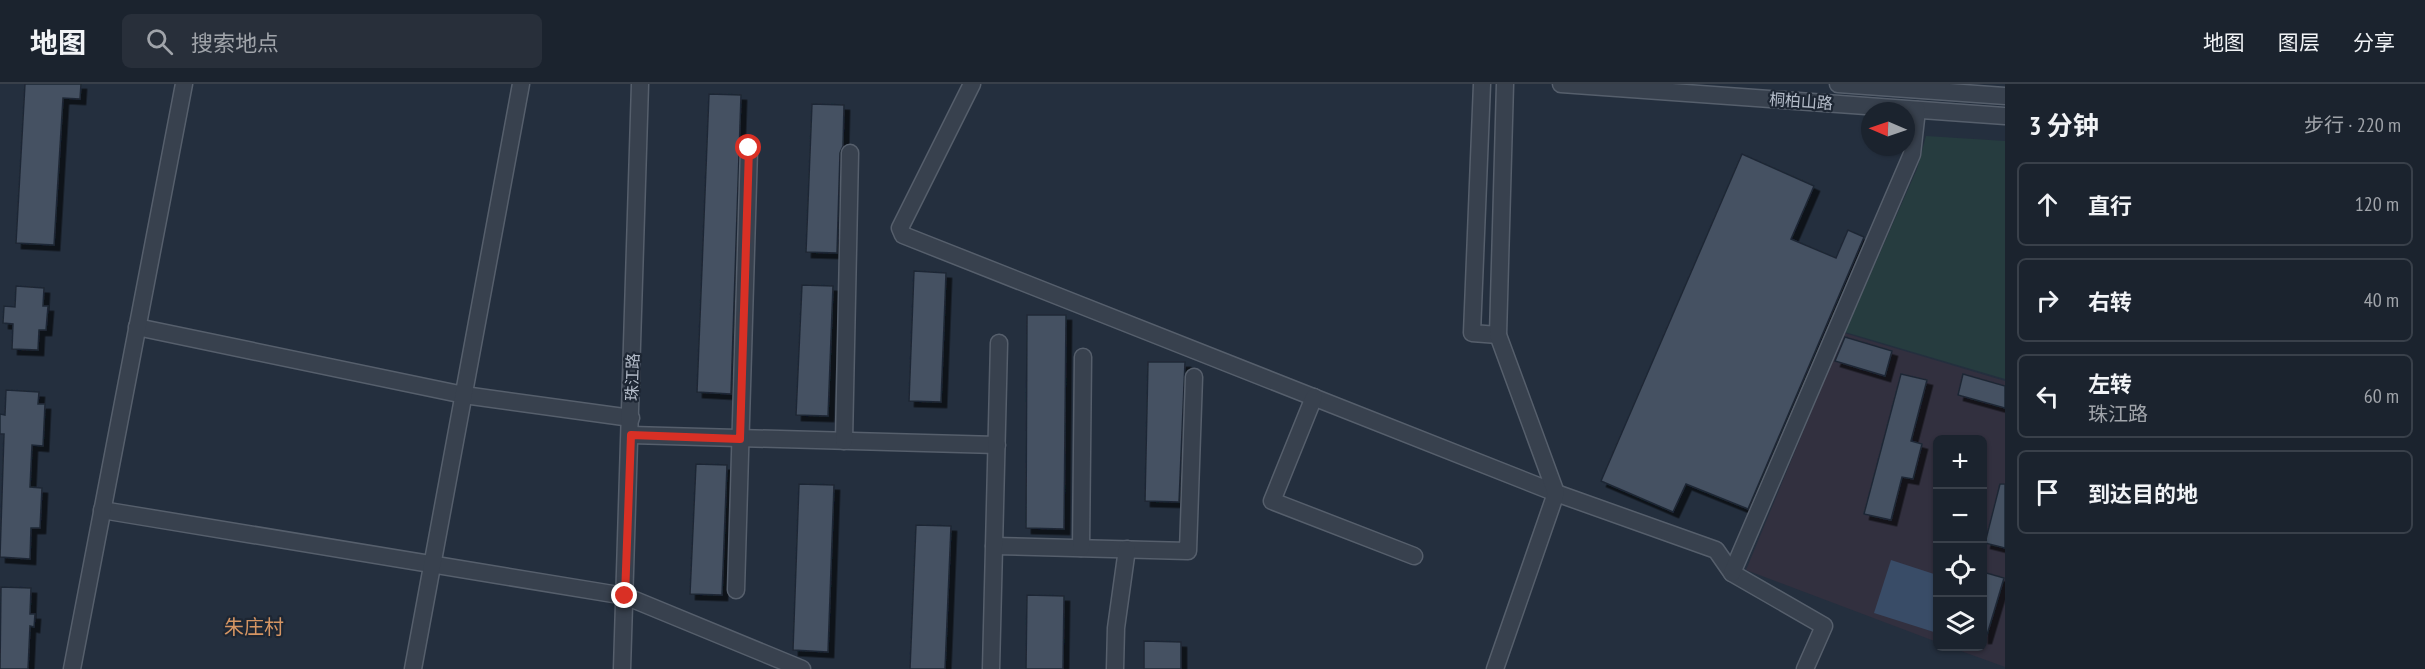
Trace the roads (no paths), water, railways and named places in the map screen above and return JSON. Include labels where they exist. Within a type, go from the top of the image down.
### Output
[{"type":"street","points":[[72,669],[184,84]]},
{"type":"street","points":[[413,669],[520,84]]},
{"type":"street","name":"珠江路","points":[[622,669],[640,84]]},
{"type":"street","points":[[972,84],[900,228],[903,236],[1556,493],[1716,549],[1732,573],[1824,626],[1805,669]]},
{"type":"street","points":[[1482,84],[1472,333],[1498,335]]},
{"type":"street","points":[[1496,669],[1556,493],[1498,335],[1505,84]]},
{"type":"street","name":"桐柏山路","points":[[1561,84],[2005,116]]},
{"type":"street","name":"桐柏山路","points":[[1838,84],[2005,96]]},
{"type":"street","points":[[1732,573],[1912,154],[1917,110]]},
{"type":"street","points":[[736,590],[749,148]]},
{"type":"street","points":[[844,441],[850,153]]},
{"type":"street","points":[[137,327],[464,395],[631,418]]},
{"type":"street","points":[[991,669],[999,343]]},
{"type":"street","points":[[1081,548],[1083,357]]},
{"type":"street","points":[[994,546],[1188,551],[1194,377]]},
{"type":"street","points":[[1314,397],[1272,501],[1413,556]]},
{"type":"street","points":[[631,435],[997,445]]},
{"type":"street","points":[[102,510],[625,596],[802,669]]},
{"type":"street","points":[[1115,669],[1116,628],[1127,549]]},
{"type":"water","points":[[1891,560],[1933,574],[1933,632],[1874,613]]},
{"type":"district","name":"朱庄村","points":[[254,627]]}]
